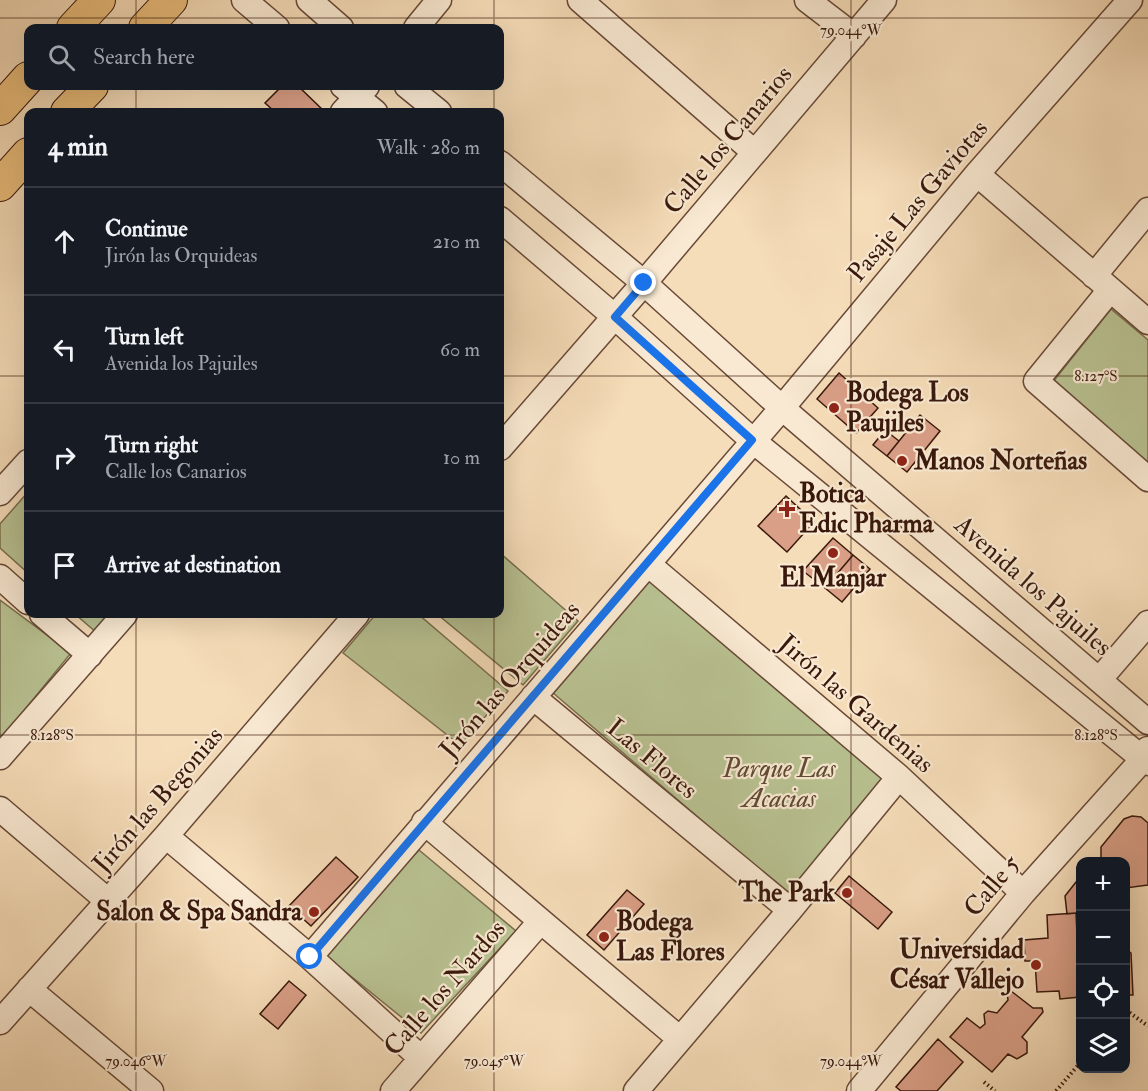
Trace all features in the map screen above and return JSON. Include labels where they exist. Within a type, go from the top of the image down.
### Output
[{"type":"main road","points":[[77,24],[99,0]]},
{"type":"main road","points":[[149,24],[171,0]]},
{"type":"main road","points":[[0,109],[24,82]]},
{"type":"main road","points":[[71,108],[88,90]]},
{"type":"main road","points":[[2,180],[24,158]]},
{"type":"street","points":[[244,0],[272,24]]},
{"type":"street","points":[[309,0],[336,24]]},
{"type":"street","points":[[419,24],[440,0]]},
{"type":"street","points":[[580,0],[754,152]]},
{"type":"street","points":[[807,0],[854,36]]},
{"type":"street","name":"Calle los Canarios","points":[[615,317],[884,0]]},
{"type":"street","name":"Pasaje Las Gaviotas","points":[[752,440],[782,408],[977,174],[1130,0]]},
{"type":"street","points":[[412,90],[434,108]]},
{"type":"street","points":[[352,95],[370,108]]},
{"type":"street","name":"Avenida los Pajuiles","points":[[504,166],[644,283],[782,408],[1148,722]]},
{"type":"street","points":[[977,174],[1148,322]]},
{"type":"street","points":[[1148,210],[1102,283],[1035,381],[1148,479]]},
{"type":"street","points":[[504,222],[615,317],[752,440],[1146,757]]},
{"type":"street","points":[[504,443],[615,317]]},
{"type":"street","name":"Jirón las Orquideas","points":[[310,957],[752,440]]},
{"type":"street","points":[[0,493],[24,466]]},
{"type":"street","name":"Jirón las Gardenias","points":[[648,564],[899,777],[1023,893]]},
{"type":"street","points":[[0,577],[24,598]]},
{"type":"street","points":[[47,618],[90,655]]},
{"type":"street","points":[[0,757],[122,618]]},
{"type":"street","name":"Jirón las Begonias","points":[[0,1022],[166,836],[354,618]]},
{"type":"street","points":[[1099,680],[1148,623]]},
{"type":"street","name":"Las Flores","points":[[533,697],[790,910]]},
{"type":"street","name":"Calle 5","points":[[859,1091],[1023,893],[1146,757]]},
{"type":"street","points":[[636,1091],[790,910],[899,777]]},
{"type":"street","points":[[0,809],[108,901]]},
{"type":"street","name":"Calle los Nardos","points":[[424,822],[680,1039]]},
{"type":"street","points":[[166,836],[310,957],[422,1058]]},
{"type":"street","name":"Calle los Nardos","points":[[393,1091],[540,922]]},
{"type":"street","points":[[29,989],[151,1091]]},
{"type":"path","points":[[1130,1013],[1148,1026]]},
{"type":"path","points":[[1056,1091],[1076,1068]]},
{"type":"path","points":[[984,1082],[995,1091]]},
{"type":"green space","points":[[1111,309],[1148,340],[1148,467],[1052,383]]},
{"type":"green space","points":[[24,497],[24,569],[0,548],[0,524]]},
{"type":"green space","points":[[504,556],[578,621],[523,685],[442,618],[504,618]]},
{"type":"green space","name":"Parque Las Acacias","points":[[649,574],[893,777],[791,897],[552,692]]},
{"type":"green space","points":[[0,600],[71,653],[0,740]]},
{"type":"green space","points":[[80,618],[110,618],[97,633]]},
{"type":"green space","points":[[373,618],[423,618],[508,691],[460,745],[343,653]]},
{"type":"green space","points":[[419,850],[516,931],[421,1033],[321,952]]},
{"type":"building","points":[[278,90],[302,90],[321,108],[271,108],[265,103]]},
{"type":"building","points":[[839,373],[878,408],[856,433],[817,399]]},
{"type":"building","points":[[920,415],[940,431],[907,472],[887,456]]},
{"type":"building","points":[[885,430],[899,441],[887,456],[873,445]]},
{"type":"building","points":[[786,496],[814,522],[787,552],[758,526]]},
{"type":"building","points":[[833,538],[853,555],[825,588],[803,571]]},
{"type":"building","points":[[853,555],[870,569],[842,602],[825,588]]},
{"type":"building","points":[[1132,816],[1141,817],[1148,823],[1148,885],[1130,887],[1130,857],[1101,857],[1101,847],[1124,819]]},
{"type":"building","points":[[336,857],[358,877],[311,926],[289,906]]},
{"type":"building","points":[[849,876],[892,912],[878,929],[835,893]]},
{"type":"building","points":[[1076,882],[1076,913],[1067,914],[1065,896]]},
{"type":"building","points":[[627,890],[644,904],[604,950],[587,935]]},
{"type":"building","points":[[1076,913],[1076,997],[1060,999],[1059,991],[1037,992],[1035,961],[1025,961],[1024,940],[1048,938],[1047,915]]},
{"type":"building","points":[[1130,952],[1131,953],[1133,995],[1130,995]]},
{"type":"building","points":[[289,981],[306,995],[278,1029],[260,1014]]},
{"type":"building","points":[[1011,991],[1033,1008],[1042,1008],[1043,1012],[1022,1037],[1027,1042],[1027,1053],[1017,1059],[1008,1054],[992,1072],[950,1037],[967,1018],[980,1028],[985,1024],[984,1014],[988,1011],[997,1013],[1008,1000],[1007,993]]},
{"type":"building","points":[[938,1039],[963,1062],[937,1091],[901,1091],[896,1087]]},
{"type":"place","name":"Bodega Los Paujiles","points":[[834,408]]},
{"type":"place","name":"Manos Norteñas","points":[[902,461]]},
{"type":"place","name":"Botica Edic Pharma","points":[[787,509]]},
{"type":"place","name":"El Manjar","points":[[833,553]]},
{"type":"place","name":"The Park","points":[[847,893]]},
{"type":"place","name":"Salon & Spa Sandra","points":[[314,912]]},
{"type":"place","name":"Bodega Las Flores","points":[[604,937]]},
{"type":"place","name":"Universidad César Vallejo","points":[[1036,965]]},
{"type":"route","points":[[310,957],[752,440],[615,317],[644,283]]}]
